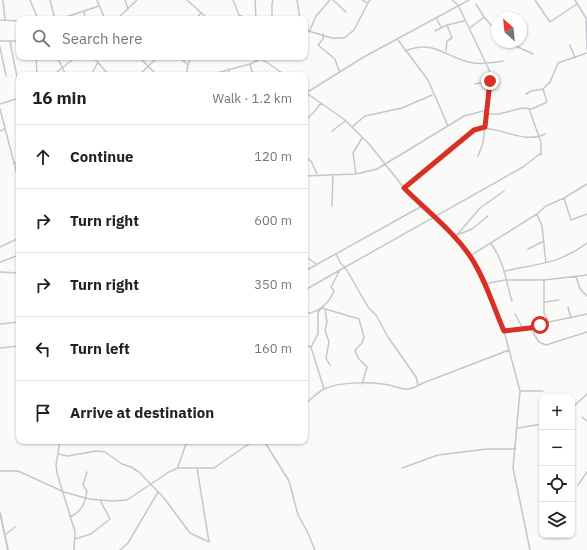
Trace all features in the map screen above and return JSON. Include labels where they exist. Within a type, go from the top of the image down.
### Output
[{"type":"street","points":[[3,0],[5,20]]},
{"type":"street","points":[[30,0],[37,16]]},
{"type":"street","points":[[50,0],[54,16]]},
{"type":"street","points":[[97,0],[104,16]]},
{"type":"street","points":[[125,0],[128,9]]},
{"type":"street","points":[[120,16],[137,0]]},
{"type":"street","points":[[187,0],[204,16]]},
{"type":"street","points":[[233,0],[239,15],[241,16]]},
{"type":"street","points":[[255,0],[256,16]]},
{"type":"street","points":[[272,16],[273,0]]},
{"type":"street","points":[[297,0],[300,16]]},
{"type":"street","points":[[330,0],[316,16],[310,30],[340,38],[348,36],[354,30],[370,0]]},
{"type":"street","points":[[333,0],[346,12]]},
{"type":"street","points":[[362,0],[368,3]]},
{"type":"street","points":[[452,0],[458,6],[464,21],[470,28],[491,74],[483,143],[478,156]]},
{"type":"street","points":[[308,92],[339,72],[398,40],[405,34],[469,0]]},
{"type":"street","points":[[535,0],[550,22],[577,4]]},
{"type":"street","points":[[575,0],[586,18],[587,49]]},
{"type":"street","points":[[476,4],[491,25]]},
{"type":"street","points":[[69,16],[99,6]]},
{"type":"street","points":[[84,11],[85,16]]},
{"type":"street","points":[[470,28],[484,17]]},
{"type":"street","points":[[436,18],[441,27]]},
{"type":"street","points":[[0,20],[16,21]]},
{"type":"street","points":[[435,31],[441,27],[464,21]]},
{"type":"street","points":[[446,51],[447,41],[452,38],[447,25]]},
{"type":"street","points":[[323,34],[323,39],[318,45],[335,59],[339,72]]},
{"type":"street","points":[[398,40],[428,80],[448,126]]},
{"type":"street","points":[[0,41],[16,41]]},
{"type":"street","points":[[10,41],[16,72]]},
{"type":"street","points":[[570,45],[575,58]]},
{"type":"street","points":[[405,51],[424,46],[446,51],[468,62],[487,63],[503,61]]},
{"type":"street","points":[[0,47],[6,76]]},
{"type":"street","points":[[520,48],[533,54]]},
{"type":"street","points":[[526,94],[530,91],[543,89],[550,82],[558,63],[587,53]]},
{"type":"street","points":[[36,60],[37,72]]},
{"type":"street","points":[[58,60],[64,72]]},
{"type":"street","points":[[57,72],[72,60]]},
{"type":"street","points":[[142,60],[154,72]]},
{"type":"street","points":[[142,72],[155,60]]},
{"type":"street","points":[[182,60],[188,65]]},
{"type":"street","points":[[187,72],[190,60]]},
{"type":"street","points":[[217,72],[228,68],[250,64],[260,60]]},
{"type":"street","points":[[263,60],[281,72]]},
{"type":"street","points":[[93,72],[98,62],[106,72]]},
{"type":"street","points":[[250,64],[252,72]]},
{"type":"street","points":[[228,68],[229,72]]},
{"type":"street","points":[[475,84],[490,81]]},
{"type":"street","points":[[487,114],[499,114],[522,108],[529,109],[547,102],[543,89]]},
{"type":"street","points":[[308,94],[345,120],[379,154],[404,188],[457,240],[470,256],[484,284],[504,331],[520,391],[518,428],[513,468],[530,550]]},
{"type":"street","points":[[352,127],[365,116],[402,108],[433,94]]},
{"type":"street","points":[[0,104],[16,99]]},
{"type":"street","points":[[308,118],[321,102]]},
{"type":"street","points":[[0,108],[16,171]]},
{"type":"street","points":[[308,288],[523,167],[541,154],[540,137],[529,109]]},
{"type":"street","points":[[308,176],[356,174],[372,170],[385,164],[464,116],[487,110]]},
{"type":"street","points":[[332,131],[345,120]]},
{"type":"street","points":[[404,188],[474,130],[485,127],[518,136],[540,137],[545,134]]},
{"type":"street","points":[[0,132],[5,128]]},
{"type":"street","points":[[356,174],[353,153],[362,138]]},
{"type":"street","points":[[308,159],[311,161],[317,175]]},
{"type":"street","points":[[332,206],[333,174]]},
{"type":"street","points":[[470,256],[492,244],[522,222],[537,214],[546,206],[564,198],[587,184]]},
{"type":"street","points":[[457,240],[457,235],[480,208],[504,191]]},
{"type":"street","points":[[564,198],[571,220],[587,214]]},
{"type":"street","points":[[308,270],[422,206]]},
{"type":"street","points":[[537,214],[542,226],[545,241],[546,264]]},
{"type":"street","points":[[451,234],[457,235],[472,229],[488,216]]},
{"type":"street","points":[[0,247],[16,239]]},
{"type":"street","points":[[528,249],[545,241]]},
{"type":"street","points":[[505,272],[529,265],[546,264],[576,251],[587,243]]},
{"type":"street","points":[[492,244],[505,272],[505,280],[512,301]]},
{"type":"street","points":[[336,254],[368,307],[376,316],[388,337],[416,377],[418,386]]},
{"type":"street","points":[[0,262],[16,256]]},
{"type":"street","points":[[308,258],[317,265]]},
{"type":"street","points":[[324,389],[311,347],[318,334],[318,312],[333,293],[334,291],[331,287],[340,270]]},
{"type":"street","points":[[0,272],[16,273]]},
{"type":"street","points":[[484,284],[505,280],[544,280],[587,275]]},
{"type":"street","points":[[576,276],[580,290],[587,296]]},
{"type":"street","points":[[544,280],[544,313],[549,322]]},
{"type":"street","points":[[545,302],[559,300]]},
{"type":"street","points":[[568,307],[571,318]]},
{"type":"street","points":[[308,313],[322,308],[359,319],[362,325],[364,338],[362,343],[355,350],[358,358],[367,367],[362,384]]},
{"type":"street","points":[[325,309],[327,322],[325,330],[329,342],[326,358],[330,365]]},
{"type":"street","points":[[515,314],[523,329]]},
{"type":"street","points":[[504,331],[530,328],[549,322],[587,314]]},
{"type":"street","points":[[0,324],[16,322]]},
{"type":"street","points":[[530,328],[539,342],[546,345],[587,332]]},
{"type":"street","points":[[0,348],[16,346]]},
{"type":"street","points":[[308,402],[324,389],[338,385],[384,384],[405,390],[509,350]]},
{"type":"street","points":[[520,391],[543,391]]},
{"type":"street","points":[[575,405],[587,394]]},
{"type":"street","points":[[582,417],[587,421]]},
{"type":"street","points":[[518,428],[539,424]]},
{"type":"street","points":[[60,444],[57,473],[75,532],[74,550]]},
{"type":"street","points":[[178,468],[186,444]]},
{"type":"street","points":[[0,471],[18,471],[64,492],[86,498],[100,500],[127,500],[178,468],[214,468],[249,444]]},
{"type":"street","points":[[266,444],[289,482],[298,515],[315,550]]},
{"type":"street","points":[[402,468],[438,455],[487,449],[516,449]]},
{"type":"street","points":[[58,454],[68,456],[96,451],[105,452],[139,472],[158,492],[190,533],[209,542],[197,468]]},
{"type":"street","points":[[70,517],[80,510],[86,498],[86,489],[82,485],[86,472]]},
{"type":"street","points":[[578,485],[587,472]]},
{"type":"street","points":[[120,550],[128,543],[158,492]]},
{"type":"street","points":[[75,539],[91,534],[110,519],[100,500]]},
{"type":"street","points":[[0,513],[8,550]]},
{"type":"street","points":[[4,535],[15,526]]},
{"type":"route","points":[[490,81],[485,127],[474,130],[404,188],[457,240],[470,256],[490,297],[504,331],[530,328],[540,325]]}]
